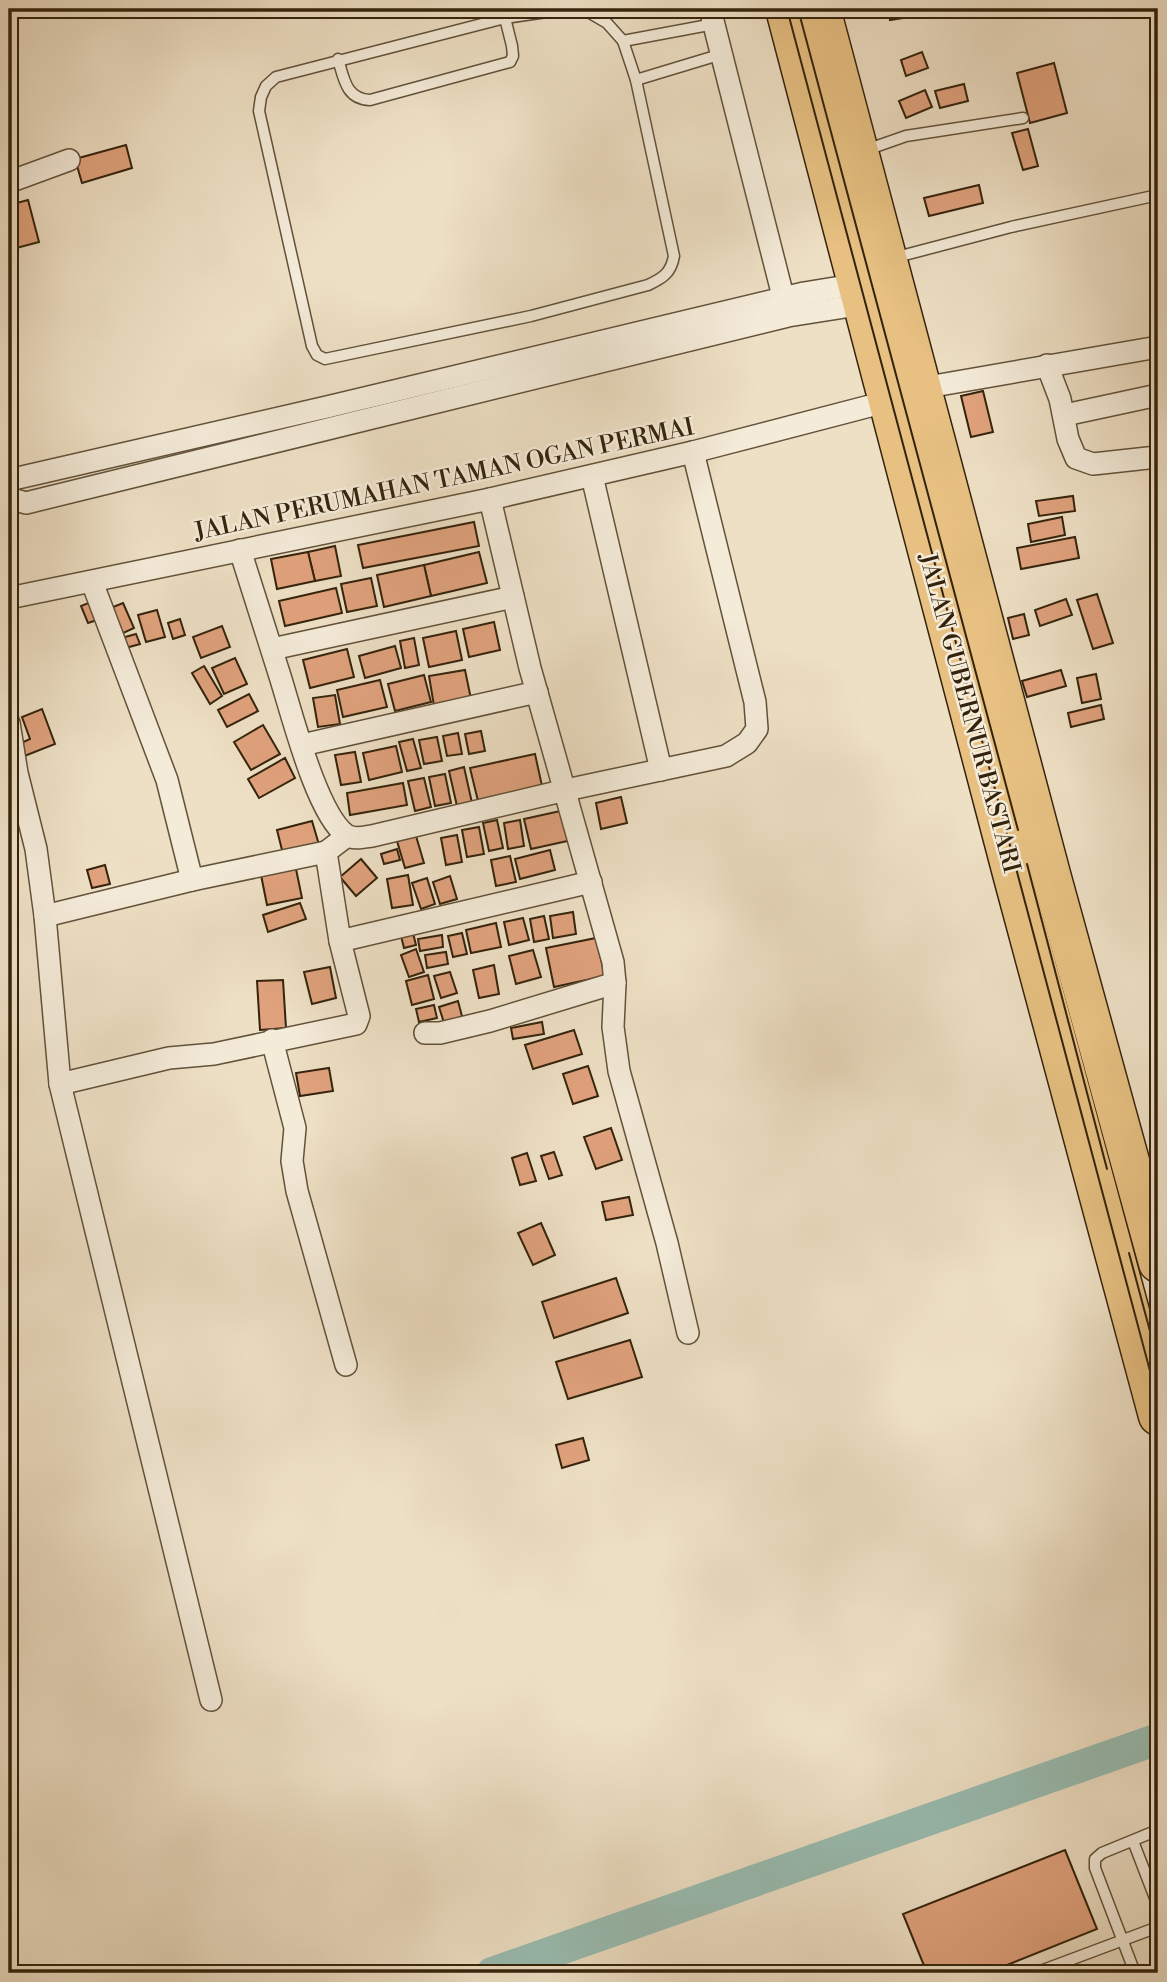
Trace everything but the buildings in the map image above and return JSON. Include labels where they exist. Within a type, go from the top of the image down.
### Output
[{"type":"highway","name":"JALAN GUBERNUR BASTARI","points":[[786,9],[858,288],[905,394],[1052,878],[1158,1263]]},
{"type":"highway","name":"JALAN GUBERNUR BASTARI","points":[[821,9],[860,152],[858,288],[905,394],[1014,881],[1158,1416]]},
{"type":"highway","points":[[1014,881],[1052,878]]},
{"type":"street","points":[[712,16],[796,305]]},
{"type":"street","points":[[9,182],[69,160]]},
{"type":"street","points":[[9,498],[26,503],[858,288]]},
{"type":"street","points":[[9,480],[327,407],[796,305]]},
{"type":"street","name":"JALAN PERUMAHAN TAMAN OGAN PERMAI","points":[[9,598],[592,476],[693,452],[905,394],[1158,346]]},
{"type":"street","points":[[1047,365],[1065,415],[1072,452],[1083,462],[1093,464],[1157,457]]},
{"type":"street","points":[[1065,415],[1158,395]]},
{"type":"street","points":[[240,550],[322,801],[332,820],[347,836],[372,836],[566,790],[726,756],[747,743],[757,729],[755,702],[693,452]]},
{"type":"street","points":[[592,476],[661,770]]},
{"type":"street","points":[[490,499],[537,692],[612,962],[615,983],[613,1027],[618,1071],[653,1191],[688,1333]]},
{"type":"street","points":[[92,582],[167,780],[192,880]]},
{"type":"street","points":[[272,649],[513,597]]},
{"type":"street","points":[[302,745],[537,692]]},
{"type":"street","points":[[9,723],[17,773],[36,849],[45,916],[60,1084],[211,1700]]},
{"type":"street","points":[[45,916],[192,880],[326,852],[347,836]]},
{"type":"street","points":[[60,1084],[169,1058],[214,1054],[356,1024],[359,1016],[340,941],[326,852]]},
{"type":"street","points":[[340,941],[591,883]]},
{"type":"street","points":[[425,1034],[490,1021],[615,983]]},
{"type":"street","points":[[272,1040],[295,1128],[292,1161],[297,1191],[346,1365]]},
{"type":"lane","points":[[567,9],[504,13],[276,76],[266,86],[261,97],[260,111],[312,345],[317,355],[325,359],[531,316],[648,285],[664,278],[673,264],[674,256],[636,80],[623,41],[607,23],[583,9]]},
{"type":"lane","points":[[338,59],[347,88],[352,95],[370,100],[510,62],[513,56],[512,46],[504,13]]},
{"type":"lane","points":[[623,41],[712,16]]},
{"type":"lane","points":[[636,80],[722,54]]},
{"type":"lane","points":[[860,152],[906,136],[1023,118]]},
{"type":"lane","points":[[858,288],[1011,227],[1158,195]]},
{"type":"lane","points":[[1135,1973],[1095,1868],[1095,1859],[1102,1853],[1158,1830]]},
{"type":"lane","points":[[1133,1841],[1158,1906]]},
{"type":"lane","points":[[1035,1973],[1158,1927]]},
{"type":"waterway","points":[[492,1973],[1158,1739]]},
{"type":"tram line","points":[[787,9],[1158,1401]]},
{"type":"tram line","points":[[798,9],[1018,830]]},
{"type":"tram line","points":[[1027,864],[1107,1169]]},
{"type":"tram line","points":[[1129,1253],[1158,1361]]}]
